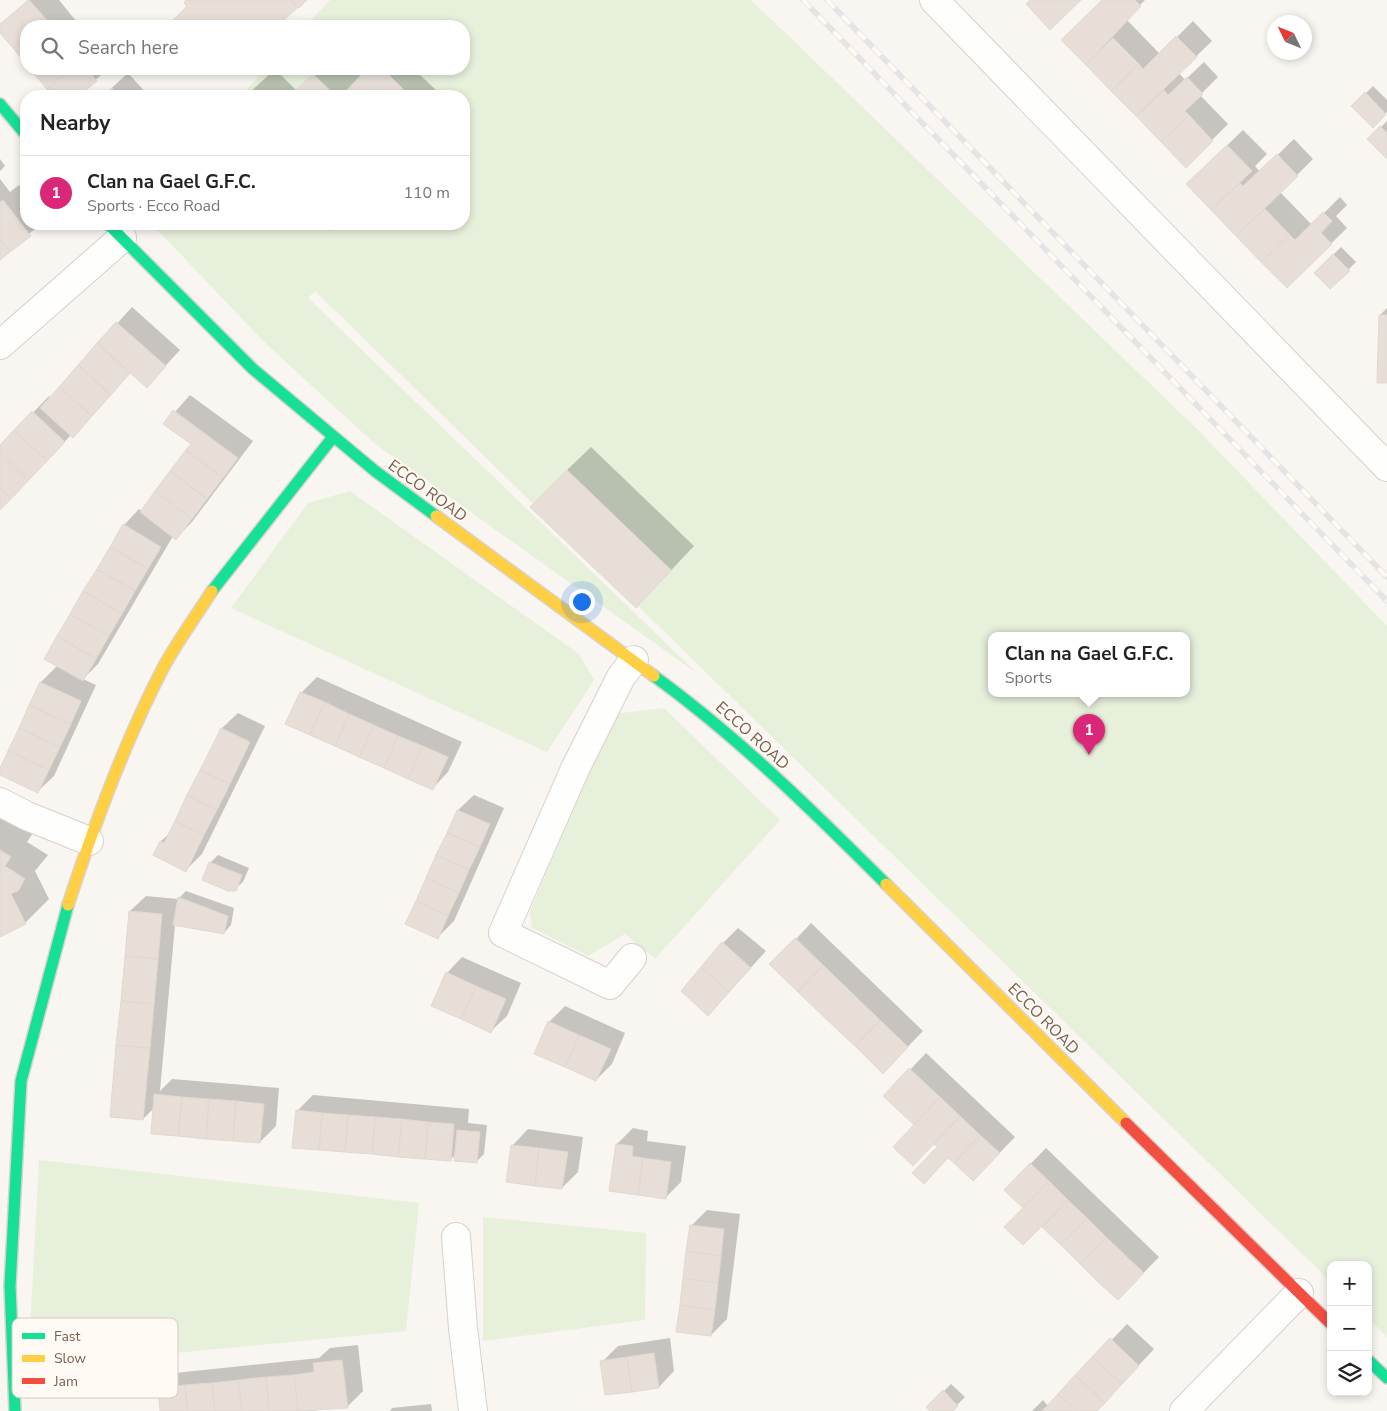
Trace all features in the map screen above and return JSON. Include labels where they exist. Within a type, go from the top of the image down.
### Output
[{"type":"street","points":[[934,0],[1387,468]]},
{"type":"street","points":[[0,104],[20,128]]},
{"type":"street","points":[[0,345],[115,231]]},
{"type":"street","name":"ECCO ROAD","points":[[115,231],[253,369],[333,437],[375,471],[694,705],[813,811],[1327,1320]]},
{"type":"street","points":[[12,1336],[10,1286],[21,1081],[59,934],[89,841],[132,734],[164,667],[213,590],[333,437]]},
{"type":"street","points":[[632,958],[610,986],[503,933],[575,769],[621,677],[634,660]]},
{"type":"street","points":[[0,802],[27,816],[89,841]]},
{"type":"street","points":[[456,1237],[463,1328],[473,1411]]},
{"type":"street","points":[[1184,1411],[1299,1293]]},
{"type":"street","points":[[1372,1364],[1387,1378]]},
{"type":"street","points":[[14,1398],[15,1411]]},
{"type":"green space","points":[[330,0],[751,0],[1197,429],[1387,626],[1387,1337],[1372,1322],[1372,1261],[1327,1261],[1327,1278],[315,291],[308,298],[698,674],[374,443],[263,341],[158,230],[470,230],[470,90],[247,90],[260,75],[470,75],[470,20],[312,20]]},
{"type":"green space","points":[[350,491],[579,654],[594,680],[547,752],[231,608],[308,503]]},
{"type":"green space","points":[[664,708],[780,820],[655,959],[625,934],[588,956],[532,928],[530,912],[613,714]]},
{"type":"green space","points":[[39,1160],[419,1203],[406,1331],[178,1353],[178,1318],[31,1318]]},
{"type":"green space","points":[[483,1217],[646,1233],[645,1320],[483,1341]]},
{"type":"building","points":[[29,0],[47,20],[20,20],[20,42],[13,48],[0,33],[0,24]]},
{"type":"building","points":[[186,0],[290,0],[298,7],[284,20],[173,20],[187,6],[184,3]]},
{"type":"building","points":[[291,0],[307,0],[299,8]]},
{"type":"building","points":[[1030,0],[1081,0],[1050,30],[1026,4]]},
{"type":"building","points":[[1102,0],[1135,0],[1141,6],[1086,65],[1061,40]]},
{"type":"building","points":[[1176,36],[1197,57],[1136,116],[1111,91],[1139,64],[1143,69]]},
{"type":"building","points":[[1113,38],[1139,64],[1111,91],[1086,65]]},
{"type":"building","points":[[20,42],[20,57],[13,48]]},
{"type":"building","points":[[35,75],[64,75],[47,89]]},
{"type":"building","points":[[64,75],[92,75],[97,81],[86,90],[47,89]]},
{"type":"building","points":[[314,75],[330,90],[296,90]]},
{"type":"building","points":[[361,75],[389,75],[404,90],[347,90]]},
{"type":"building","points":[[1187,77],[1203,94],[1185,111],[1189,115],[1161,142],[1136,116],[1164,90],[1168,95]]},
{"type":"building","points":[[1365,92],[1386,114],[1373,128],[1351,106]]},
{"type":"building","points":[[1189,115],[1213,141],[1186,168],[1161,142]]},
{"type":"building","points":[[1380,126],[1387,133],[1387,159],[1367,139]]},
{"type":"building","points":[[1227,145],[1252,171],[1211,210],[1186,184]]},
{"type":"building","points":[[1277,154],[1298,176],[1236,236],[1211,210],[1240,183],[1243,186]]},
{"type":"building","points":[[3,200],[20,222],[20,230],[26,230],[31,236],[10,252],[0,239],[0,202]]},
{"type":"building","points":[[1265,209],[1290,235],[1261,262],[1236,236]]},
{"type":"building","points":[[1323,212],[1332,221],[1321,233],[1332,244],[1287,288],[1261,262],[1290,235],[1295,240]]},
{"type":"building","points":[[0,239],[10,252],[0,260]]},
{"type":"building","points":[[1333,254],[1350,271],[1330,289],[1314,273]]},
{"type":"building","points":[[1379,315],[1387,315],[1387,383],[1377,383]]},
{"type":"building","points":[[116,322],[166,366],[147,388],[97,343]]},
{"type":"building","points":[[97,343],[130,373],[111,395],[78,365]]},
{"type":"building","points":[[78,365],[111,395],[92,416],[59,387]]},
{"type":"building","points":[[59,387],[92,416],[73,438],[40,408]]},
{"type":"building","points":[[173,410],[238,458],[223,478],[186,450],[191,444],[163,424]]},
{"type":"building","points":[[32,411],[65,442],[47,461],[14,430]]},
{"type":"building","points":[[14,430],[47,461],[29,480],[0,453],[0,445]]},
{"type":"building","points":[[186,450],[223,478],[207,499],[170,471]]},
{"type":"building","points":[[0,453],[29,480],[11,499],[0,489]]},
{"type":"building","points":[[567,470],[671,570],[636,608],[530,507]]},
{"type":"building","points":[[170,471],[207,499],[192,519],[155,491]]},
{"type":"building","points":[[0,489],[11,499],[0,510]]},
{"type":"building","points":[[155,491],[192,519],[176,540],[140,512]]},
{"type":"building","points":[[123,524],[161,547],[148,569],[110,547]]},
{"type":"building","points":[[110,547],[148,569],[135,591],[97,569]]},
{"type":"building","points":[[97,569],[135,591],[122,614],[83,591]]},
{"type":"building","points":[[83,591],[122,614],[109,636],[70,614]]},
{"type":"building","points":[[70,614],[109,636],[96,659],[57,636]]},
{"type":"building","points":[[57,636],[96,659],[83,681],[44,659]]},
{"type":"building","points":[[40,682],[81,701],[71,724],[29,705]]},
{"type":"building","points":[[300,692],[325,702],[310,735],[285,724]]},
{"type":"building","points":[[325,702],[349,714],[335,746],[310,735]]},
{"type":"building","points":[[29,705],[71,724],[60,747],[19,728]]},
{"type":"building","points":[[349,714],[374,725],[359,757],[335,746]]},
{"type":"building","points":[[374,725],[398,736],[384,768],[359,757]]},
{"type":"building","points":[[19,728],[60,747],[49,770],[8,751]]},
{"type":"building","points":[[221,728],[250,742],[230,784],[200,770]]},
{"type":"building","points":[[398,736],[423,746],[408,779],[384,768]]},
{"type":"building","points":[[423,746],[448,757],[433,790],[408,779]]},
{"type":"building","points":[[8,751],[49,770],[38,793],[0,775],[0,768]]},
{"type":"building","points":[[200,770],[230,784],[217,810],[187,795]]},
{"type":"building","points":[[187,795],[217,810],[204,835],[175,821]]},
{"type":"building","points":[[457,810],[490,824],[480,847],[447,833]]},
{"type":"building","points":[[175,821],[204,835],[186,872],[153,855],[160,841],[164,843]]},
{"type":"building","points":[[447,833],[480,847],[469,870],[436,855]]},
{"type":"building","points":[[0,850],[11,857],[5,866],[25,879],[18,891],[11,894],[26,924],[0,937]]},
{"type":"building","points":[[436,855],[469,870],[459,893],[426,878]]},
{"type":"building","points":[[209,862],[242,875],[236,891],[228,891],[202,880]]},
{"type":"building","points":[[426,878],[459,893],[448,916],[416,901]]},
{"type":"building","points":[[178,897],[228,916],[224,934],[173,925]]},
{"type":"building","points":[[416,901],[448,916],[438,939],[405,924]]},
{"type":"building","points":[[129,911],[162,914],[158,959],[125,956]]},
{"type":"building","points":[[795,938],[823,965],[798,992],[769,964]]},
{"type":"building","points":[[722,942],[751,968],[729,992],[701,967]]},
{"type":"building","points":[[125,956],[158,959],[154,1004],[121,1001]]},
{"type":"building","points":[[823,965],[852,993],[826,1019],[798,992]]},
{"type":"building","points":[[701,967],[729,992],[708,1016],[681,991]]},
{"type":"building","points":[[446,972],[476,986],[461,1019],[431,1006]]},
{"type":"building","points":[[476,986],[506,999],[491,1033],[461,1019]]},
{"type":"building","points":[[852,993],[880,1020],[855,1046],[826,1019]]},
{"type":"building","points":[[121,1001],[154,1004],[150,1048],[116,1045]]},
{"type":"building","points":[[880,1020],[908,1047],[883,1074],[855,1046]]},
{"type":"building","points":[[548,1021],[579,1035],[565,1067],[534,1054]]},
{"type":"building","points":[[579,1035],[611,1049],[596,1081],[565,1067]]},
{"type":"building","points":[[116,1045],[150,1048],[143,1120],[110,1117]]},
{"type":"building","points":[[909,1068],[940,1097],[914,1125],[883,1096]]},
{"type":"building","points":[[154,1094],[182,1097],[178,1136],[151,1134]]},
{"type":"building","points":[[182,1097],[209,1099],[206,1139],[178,1136]]},
{"type":"building","points":[[940,1097],[960,1116],[913,1166],[893,1147]]},
{"type":"building","points":[[209,1099],[236,1101],[233,1141],[206,1139]]},
{"type":"building","points":[[236,1101],[264,1104],[260,1143],[233,1141]]},
{"type":"building","points":[[296,1110],[322,1113],[319,1150],[292,1148]]},
{"type":"building","points":[[322,1113],[348,1115],[345,1152],[319,1150]]},
{"type":"building","points":[[348,1115],[375,1117],[372,1154],[345,1152]]},
{"type":"building","points":[[960,1116],[980,1135],[954,1163],[948,1158],[924,1184],[912,1173],[937,1147],[934,1144]]},
{"type":"building","points":[[375,1117],[402,1119],[398,1157],[372,1154]]},
{"type":"building","points":[[402,1119],[428,1122],[425,1159],[398,1157]]},
{"type":"building","points":[[428,1122],[454,1124],[451,1161],[425,1159]]},
{"type":"building","points":[[457,1130],[480,1132],[477,1163],[454,1161]]},
{"type":"building","points":[[980,1135],[1000,1153],[973,1181],[954,1163]]},
{"type":"building","points":[[616,1144],[633,1146],[632,1156],[643,1158],[638,1195],[609,1191]]},
{"type":"building","points":[[511,1145],[539,1148],[535,1186],[506,1182]]},
{"type":"building","points":[[539,1148],[568,1152],[562,1189],[535,1186]]},
{"type":"building","points":[[643,1158],[671,1162],[666,1199],[638,1195]]},
{"type":"building","points":[[1030,1163],[1049,1181],[1023,1208],[1004,1190]]},
{"type":"building","points":[[1049,1181],[1068,1200],[1023,1245],[1004,1227]]},
{"type":"building","points":[[1068,1200],[1087,1218],[1061,1245],[1042,1227]]},
{"type":"building","points":[[1087,1218],[1106,1237],[1080,1264],[1061,1245]]},
{"type":"building","points":[[690,1225],[724,1229],[721,1256],[686,1251]]},
{"type":"building","points":[[1106,1237],[1125,1255],[1098,1282],[1080,1264]]},
{"type":"building","points":[[686,1251],[721,1256],[718,1283],[683,1278]]},
{"type":"building","points":[[1125,1255],[1144,1273],[1118,1300],[1098,1282]]},
{"type":"building","points":[[683,1278],[718,1283],[715,1310],[680,1305]]},
{"type":"building","points":[[680,1305],[715,1310],[711,1336],[676,1332]]},
{"type":"building","points":[[1110,1338],[1139,1366],[1122,1384],[1092,1357]]},
{"type":"building","points":[[654,1353],[659,1388],[632,1392],[627,1357]]},
{"type":"building","points":[[627,1357],[632,1392],[605,1395],[600,1361]]},
{"type":"building","points":[[1092,1357],[1122,1384],[1105,1403],[1075,1375]]},
{"type":"building","points":[[342,1360],[348,1408],[298,1411],[294,1375],[314,1372],[313,1363]]},
{"type":"building","points":[[294,1375],[298,1411],[269,1411],[266,1377]]},
{"type":"building","points":[[1075,1375],[1105,1403],[1097,1411],[1077,1411],[1058,1394]]},
{"type":"building","points":[[266,1377],[269,1411],[242,1411],[238,1380]]},
{"type":"building","points":[[238,1380],[242,1411],[215,1411],[212,1383]]},
{"type":"building","points":[[212,1383],[215,1411],[187,1411],[185,1385]]},
{"type":"building","points":[[185,1385],[187,1411],[160,1411],[159,1398],[178,1398],[178,1386]]},
{"type":"building","points":[[943,1390],[958,1406],[953,1411],[930,1411],[926,1407]]},
{"type":"building","points":[[1058,1394],[1077,1411],[1042,1411]]},
{"type":"railway","points":[[803,0],[1387,601]]},
{"type":"railway","points":[[827,0],[1387,577]]},
{"type":"traffic: fast","points":[[0,104],[20,128]]},
{"type":"traffic: fast","points":[[114,230],[253,369],[375,471],[436,516]]},
{"type":"traffic: fast","points":[[212,591],[333,437]]},
{"type":"traffic: fast","points":[[654,676],[745,749],[803,802],[886,884]]},
{"type":"traffic: fast","points":[[12,1336],[10,1286],[21,1081],[68,905]]},
{"type":"traffic: fast","points":[[1372,1364],[1387,1378]]},
{"type":"traffic: fast","points":[[14,1398],[15,1411]]},
{"type":"traffic: slow","points":[[436,516],[654,676]]},
{"type":"traffic: slow","points":[[68,905],[99,815],[135,725],[168,658],[212,591]]},
{"type":"traffic: slow","points":[[886,884],[1126,1123]]},
{"type":"traffic: jam","points":[[1126,1123],[1327,1320]]},
{"type":"place","name":"Clan na Gael G.F.C.","points":[[1089,755]]}]
